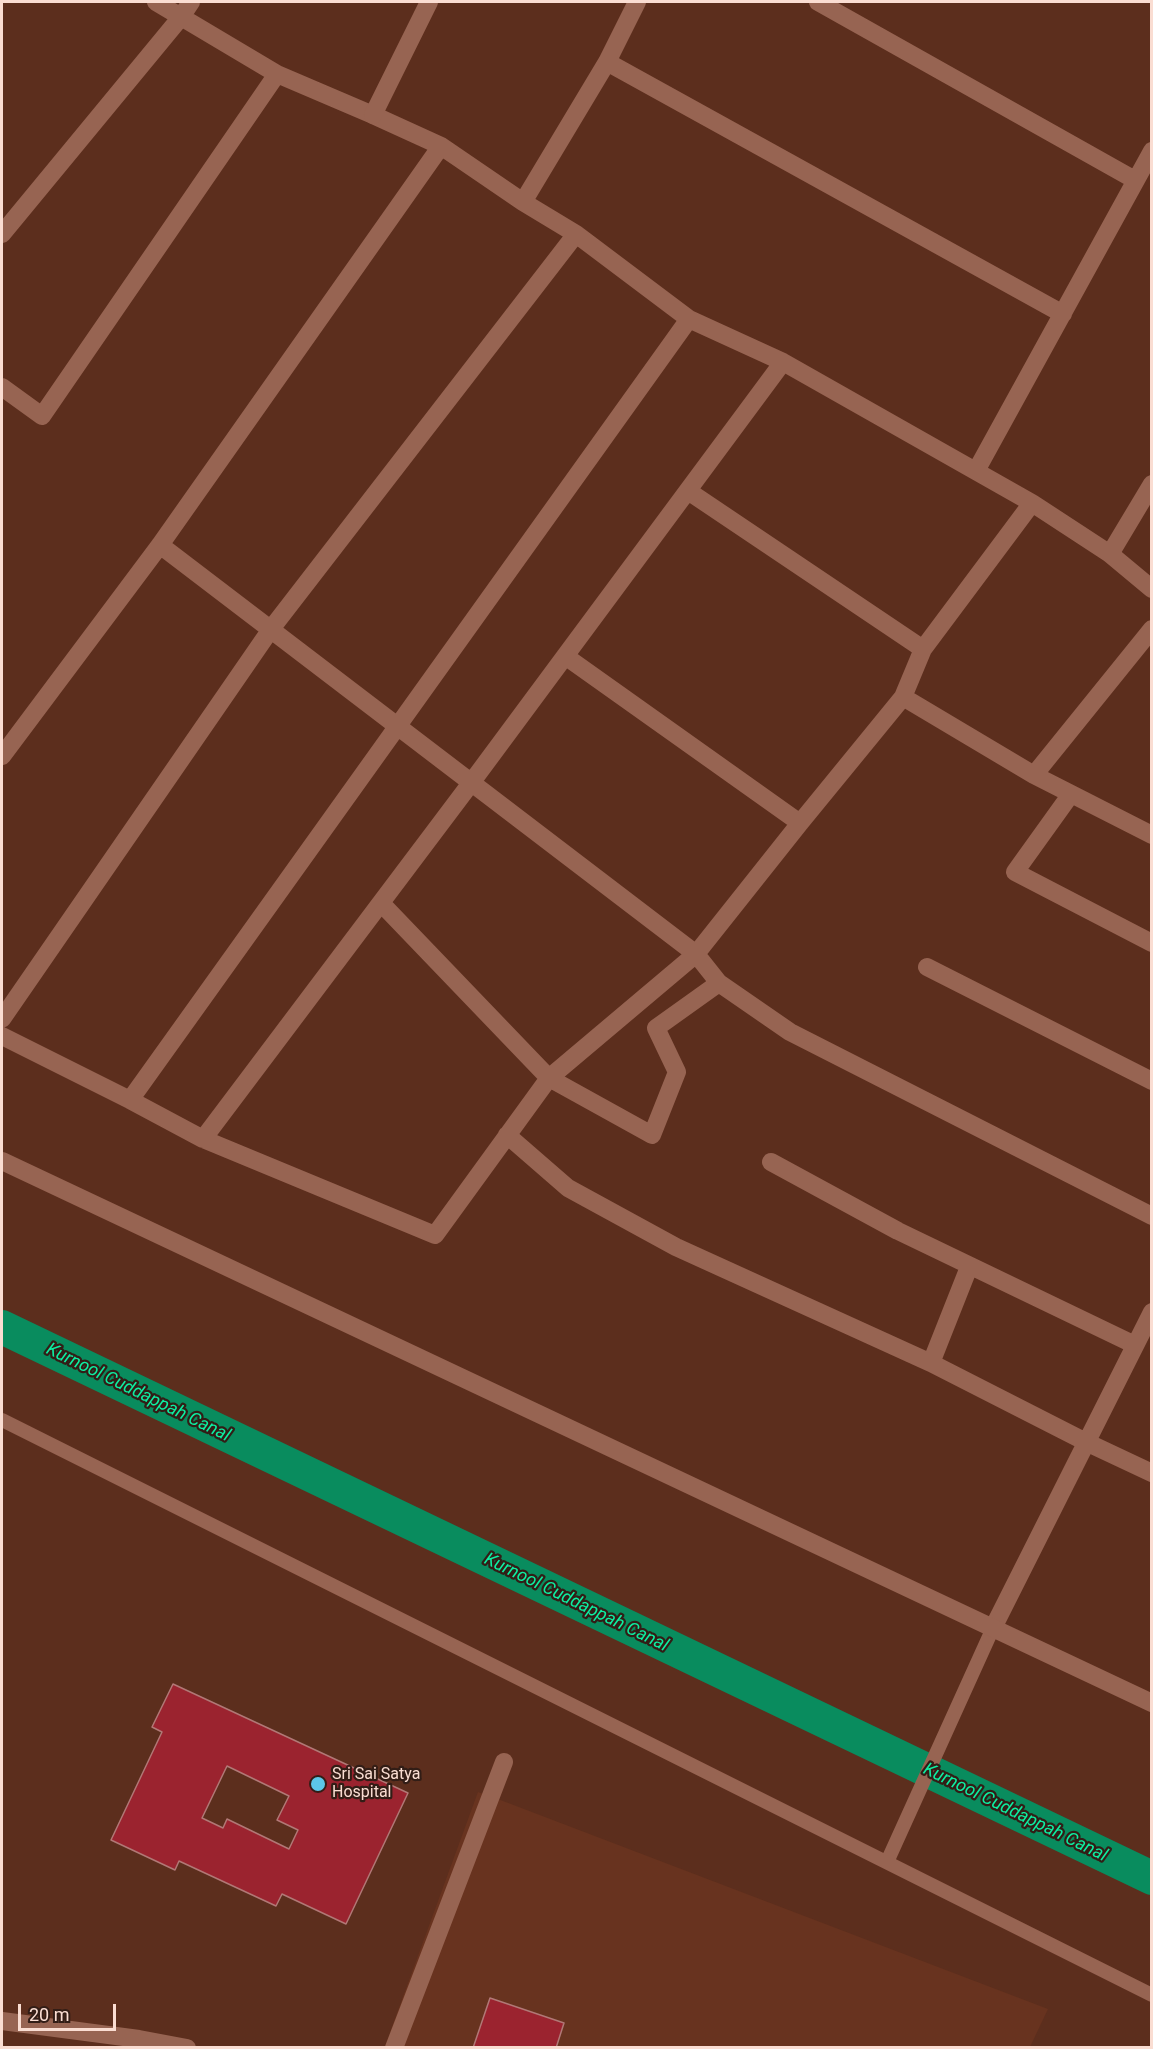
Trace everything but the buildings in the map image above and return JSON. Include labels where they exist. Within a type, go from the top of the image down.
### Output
[{"type":"street","points":[[156,2],[186,9],[277,75],[374,115],[441,146],[523,202],[576,234],[689,319],[783,362],[1032,503],[1110,554],[1152,589]]},
{"type":"street","points":[[374,115],[429,2]]},
{"type":"street","points":[[523,202],[607,62],[637,2]]},
{"type":"street","points":[[818,2],[1135,180]]},
{"type":"street","points":[[2,234],[186,9]]},
{"type":"street","points":[[607,62],[1062,314]]},
{"type":"street","points":[[2,387],[42,416],[277,75]]},
{"type":"street","points":[[2,756],[160,545],[441,146]]},
{"type":"street","points":[[976,471],[1152,151]]},
{"type":"street","points":[[2,1019],[271,629],[576,234]]},
{"type":"street","points":[[130,1100],[689,319]]},
{"type":"street","points":[[203,1139],[471,783],[783,362]]},
{"type":"street","points":[[1110,554],[1152,484]]},
{"type":"street","points":[[688,491],[923,649]]},
{"type":"street","points":[[2,1036],[203,1139],[435,1235],[549,1078],[696,954],[903,698],[923,649],[1032,503]]},
{"type":"street","points":[[160,545],[696,954],[719,983],[790,1032],[1152,1216]]},
{"type":"street","points":[[1034,775],[1152,629]]},
{"type":"street","points":[[565,656],[800,823]]},
{"type":"street","points":[[903,698],[1034,775],[1152,835]]},
{"type":"street","points":[[1071,794],[1015,872],[1152,944]]},
{"type":"street","points":[[381,903],[549,1078],[652,1135],[677,1072],[656,1029],[719,983]]},
{"type":"street","points":[[927,967],[1152,1081]]},
{"type":"street","points":[[507,1135],[568,1188],[647,1231],[756,1284],[932,1363],[1152,1473]]},
{"type":"street","points":[[2,1161],[1152,1703]]},
{"type":"street","points":[[771,1162],[969,1267],[1135,1345]]},
{"type":"street","points":[[932,1363],[969,1267]]},
{"type":"street","points":[[993,1628],[1152,1312]]},
{"type":"street","points":[[394,2048],[504,1762]]},
{"type":"street","points":[[2,2021],[140,2039],[188,2048]]},
{"type":"lane","points":[[2,1420],[1152,1995]]},
{"type":"lane","points":[[887,1862],[993,1628]]},
{"type":"shaded area","points":[[478,1792],[1048,2009],[1030,2047],[388,2048],[385,2046]]},
{"type":"waterway","name":"Kurnool Cuddappah Canal","points":[[2,1327],[1152,1878]]},
{"type":"place","name":"Sri Sai Satya Hospital","points":[[318,1784]]}]
